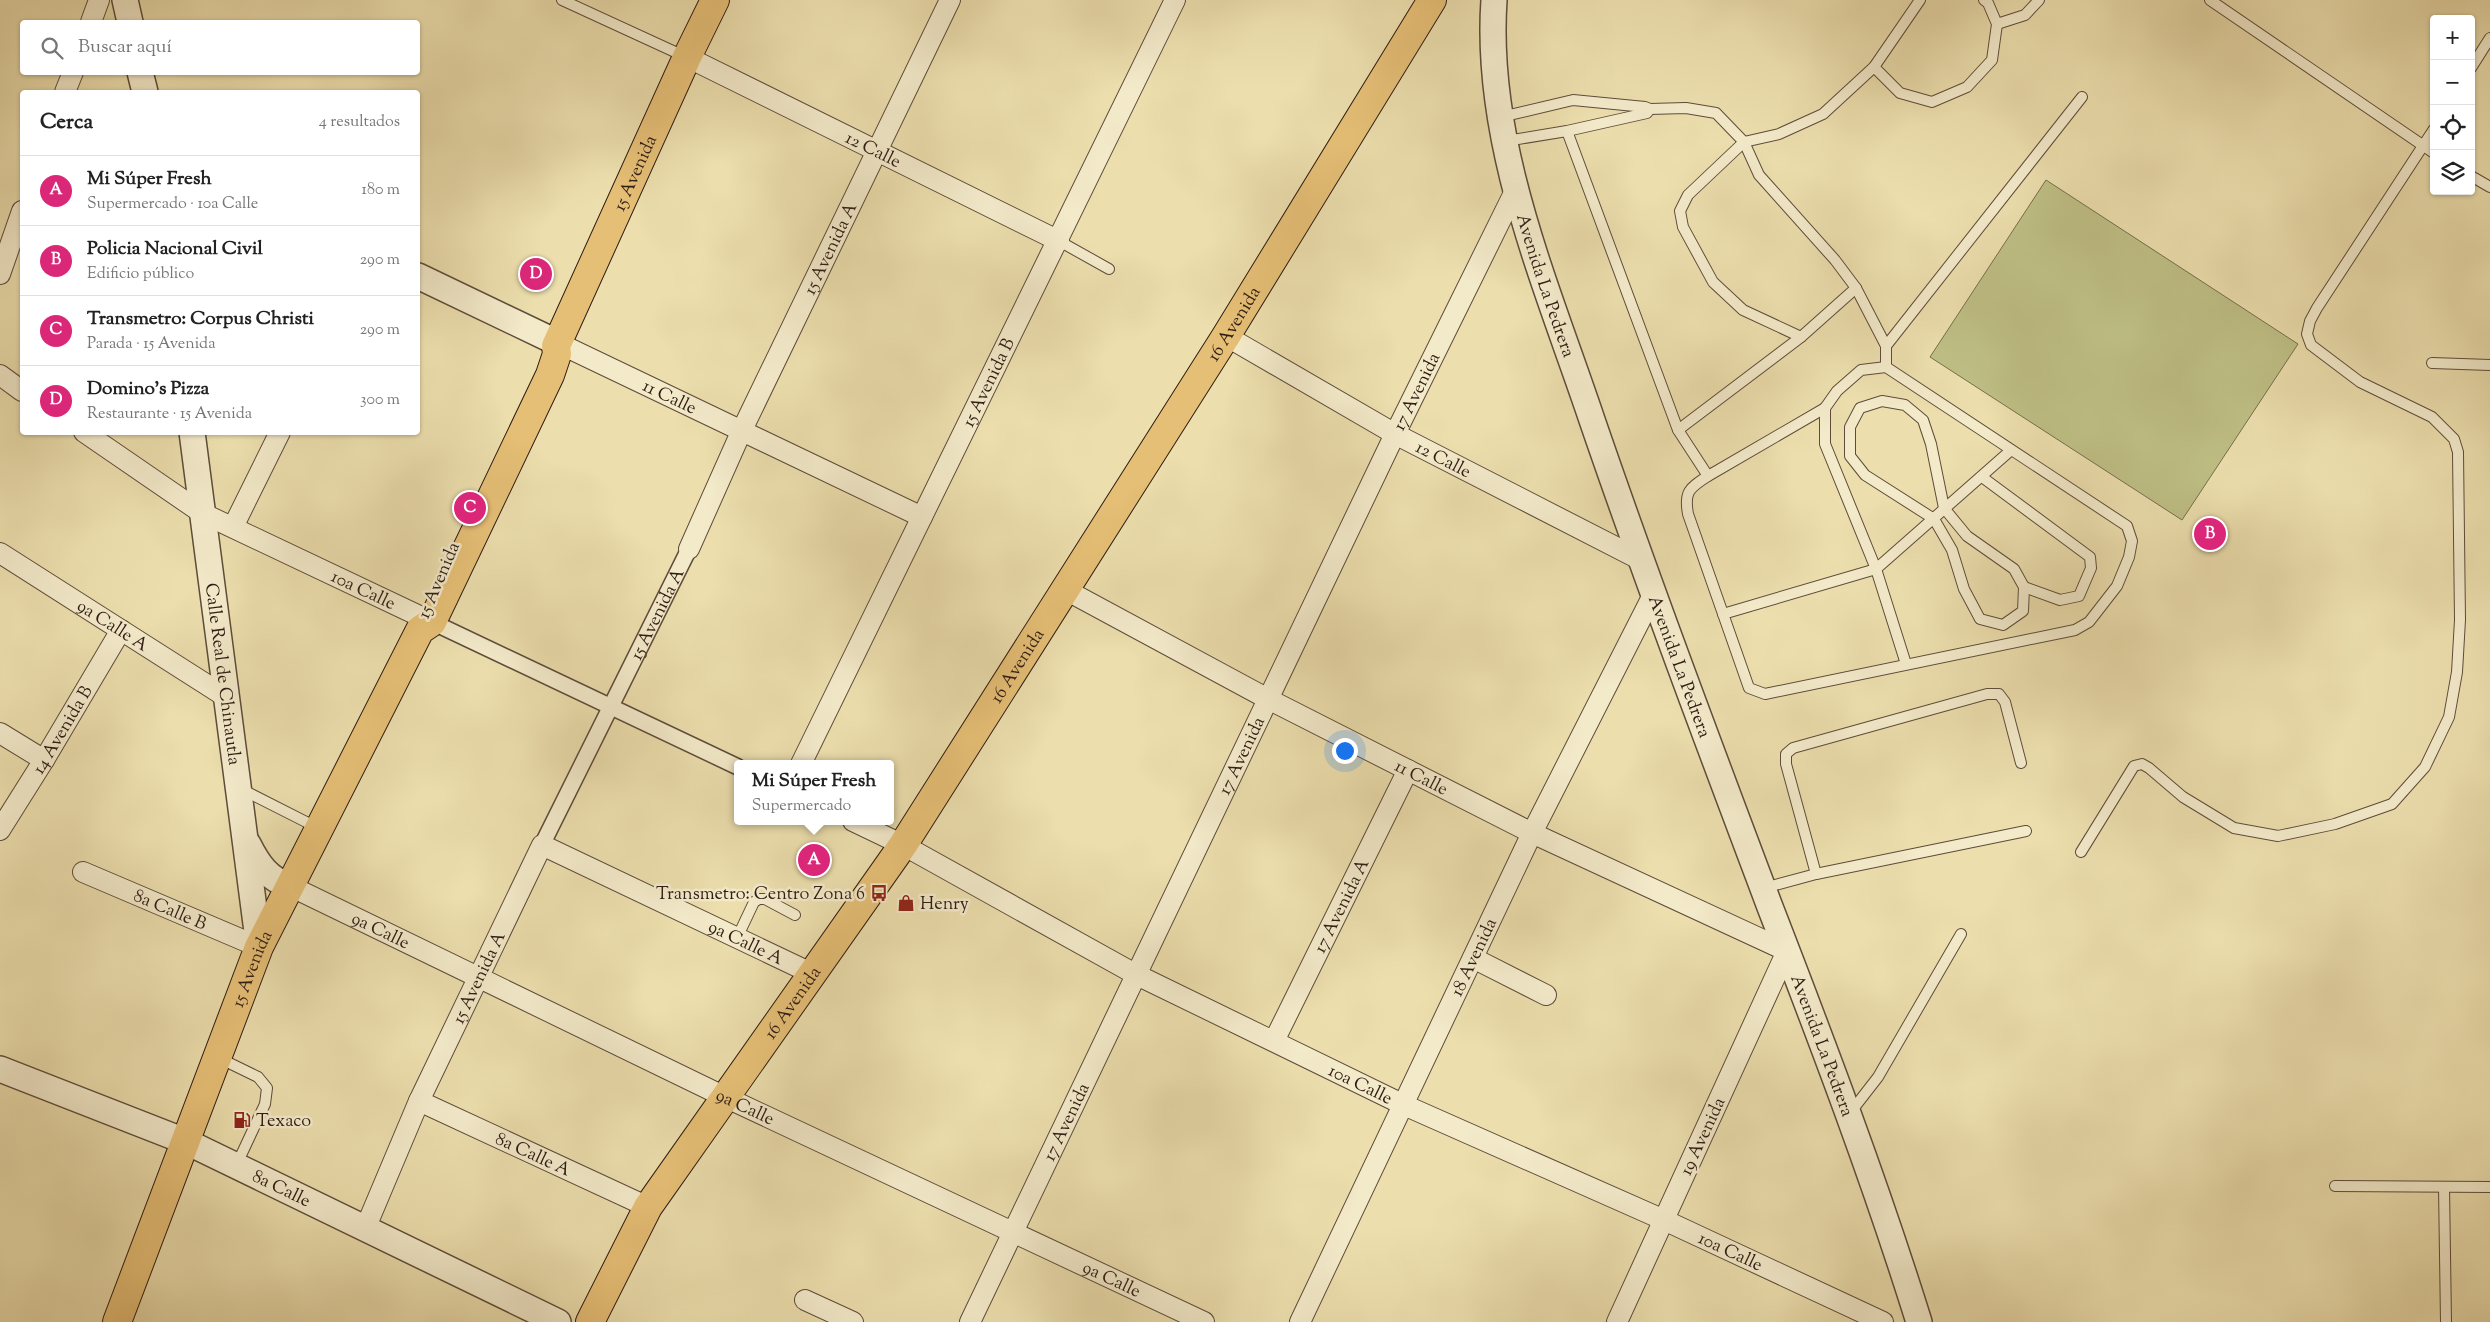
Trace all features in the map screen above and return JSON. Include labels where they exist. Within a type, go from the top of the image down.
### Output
[{"type":"main road","name":"15 Avenida","points":[[117,1322],[187,1142],[259,947],[550,375],[557,354],[557,344],[687,57],[715,0]]},
{"type":"main road","name":"16 Avenida","points":[[590,1322],[648,1207],[902,845],[1226,336],[1432,0]]},
{"type":"street","points":[[91,20],[99,0]]},
{"type":"street","points":[[125,0],[130,20]]},
{"type":"street","name":"15 Avenida A","points":[[365,1229],[419,1101],[478,976],[688,549],[742,430],[878,153],[950,0]]},
{"type":"street","name":"15 Avenida B","points":[[804,760],[1175,0]]},
{"type":"street","name":"Avenida La Pedrera","points":[[1494,0],[1493,25],[1500,117],[1515,191],[1639,559],[1849,1114],[1892,1236],[1919,1322]]},
{"type":"street","name":"12 Calle","points":[[687,57],[1059,241]]},
{"type":"street","points":[[66,90],[71,75]]},
{"type":"street","points":[[141,75],[144,90]]},
{"type":"street","name":"17 Avenida","points":[[970,1322],[1395,434],[1515,191]]},
{"type":"street","points":[[0,274],[20,217]]},
{"type":"street","name":"11 Calle","points":[[420,277],[557,344],[922,516]]},
{"type":"street","name":"12 Calle","points":[[1226,336],[1395,434],[1639,559]]},
{"type":"street","points":[[0,376],[20,390]]},
{"type":"street","name":"10a Calle","points":[[88,435],[202,513],[423,622],[610,706],[734,765]]},
{"type":"street","name":"Calle Real de Chinautla","points":[[192,435],[259,947]]},
{"type":"street","points":[[233,528],[279,435]]},
{"type":"street","name":"9a Calle A","points":[[0,553],[226,697]]},
{"type":"street","name":"11 Calle","points":[[1064,589],[1268,699],[1532,833],[1787,951]]},
{"type":"street","name":"18 Avenida","points":[[1300,1322],[1532,833],[1653,596]]},
{"type":"street","name":"14 Avenida B","points":[[0,830],[121,630]]},
{"type":"street","points":[[0,734],[44,760]]},
{"type":"street","name":"17 Avenida A","points":[[1274,1041],[1408,770]]},
{"type":"street","name":"10a Calle","points":[[861,825],[902,845],[1136,974],[1404,1105],[1664,1220],[1883,1322]]},
{"type":"street","name":"Calle Real de Chinautla","points":[[244,835],[256,860],[266,872],[278,882],[290,886]]},
{"type":"street","name":"9a Calle A","points":[[542,845],[813,974]]},
{"type":"street","name":"8a Calle B","points":[[83,872],[259,947]]},
{"type":"street","name":"9a Calle","points":[[290,886],[726,1097],[1015,1231],[1204,1322]]},
{"type":"street","name":"19 Avenida","points":[[1617,1322],[1787,951]]},
{"type":"street","points":[[1473,958],[1546,996]]},
{"type":"street","name":"8a Calle","points":[[0,1069],[187,1142],[558,1322]]},
{"type":"street","name":"8a Calle A","points":[[419,1101],[648,1207]]},
{"type":"street","points":[[805,1300],[853,1322]]},
{"type":"lane","points":[[562,0],[687,57]]},
{"type":"lane","points":[[1801,337],[1742,310],[1713,282],[1683,227],[1680,210],[1688,195],[1744,142],[1780,134],[1823,114],[1874,67],[1920,0]]},
{"type":"lane","points":[[1874,67],[1900,93],[1932,102],[1966,87],[1992,60],[1998,24],[1988,3],[1984,0]]},
{"type":"lane","points":[[1998,24],[2025,15],[2039,0]]},
{"type":"lane","points":[[2210,0],[2430,151]]},
{"type":"lane","points":[[2475,62],[2490,38]]},
{"type":"lane","points":[[1886,346],[2082,97]]},
{"type":"lane","points":[[1500,117],[1573,100],[1650,109],[1686,108],[1716,114],[1744,142],[1759,175],[1835,260],[1856,288],[1886,346],[1886,367]]},
{"type":"lane","points":[[1505,141],[1568,131],[1647,113],[1650,109]]},
{"type":"lane","points":[[1568,131],[1678,430],[1708,476]]},
{"type":"lane","points":[[2081,852],[2134,766],[2142,764],[2182,797],[2234,828],[2278,836],[2335,824],[2392,804],[2425,768],[2449,717],[2457,672],[2460,620],[2458,452],[2454,439],[2432,417],[2360,382],[2311,345],[2307,334],[2317,308],[2430,136]]},
{"type":"lane","points":[[2475,178],[2490,187]]},
{"type":"lane","points":[[1059,241],[1109,269]]},
{"type":"lane","points":[[1678,430],[1801,337],[1856,288]]},
{"type":"lane","points":[[2432,363],[2490,365]]},
{"type":"lane","points":[[1886,367],[2010,451],[2127,526],[2132,541],[2129,557],[2117,586],[2089,622],[2075,630],[1765,694],[1749,688],[1688,514],[1685,498],[1693,485],[1825,408],[1837,391],[1861,370],[1886,367]]},
{"type":"lane","points":[[1882,401],[1905,405],[1923,420],[1931,444],[1944,508],[1967,536],[2014,569],[2024,587],[2023,610],[2003,625],[1980,619],[1964,589],[1952,550],[1934,519],[1865,475],[1850,456],[1850,427],[1860,408],[1882,401]]},
{"type":"lane","points":[[1825,408],[1825,444],[1876,569],[1906,664]]},
{"type":"lane","points":[[1723,614],[1876,569],[2010,451]]},
{"type":"lane","points":[[1982,476],[2090,556],[2091,568],[2079,596],[2071,600],[2060,600],[2024,587]]},
{"type":"lane","points":[[1816,874],[1786,764],[1786,754],[1793,748],[1988,694],[1999,694],[2005,702],[2022,763]]},
{"type":"lane","points":[[238,788],[318,828]]},
{"type":"lane","points":[[1764,888],[1816,874],[2026,831]]},
{"type":"lane","points":[[737,938],[754,902],[759,899],[765,899],[795,915]]},
{"type":"lane","points":[[1849,1114],[1878,1077],[1961,934]]},
{"type":"lane","points":[[218,1058],[258,1077],[267,1088],[266,1104],[236,1167]]},
{"type":"lane","points":[[2335,1186],[2490,1187]]},
{"type":"lane","points":[[2444,1186],[2446,1322]]},
{"type":"green space","points":[[2046,180],[2298,344],[2182,520],[1930,357]]},
{"type":"place","name":"Domino's Pizza","points":[[536,274]]},
{"type":"place","name":"Transmetro: Corpus Christi","points":[[470,508]]},
{"type":"place","name":"Policia Nacional Civil","points":[[2210,534]]},
{"type":"place","name":"Mi Súper Fresh","points":[[814,860]]},
{"type":"place","name":"Transmetro: Centro Zona 6","points":[[879,893]]},
{"type":"place","name":"Henry","points":[[906,903]]},
{"type":"place","name":"Texaco","points":[[242,1120]]}]
